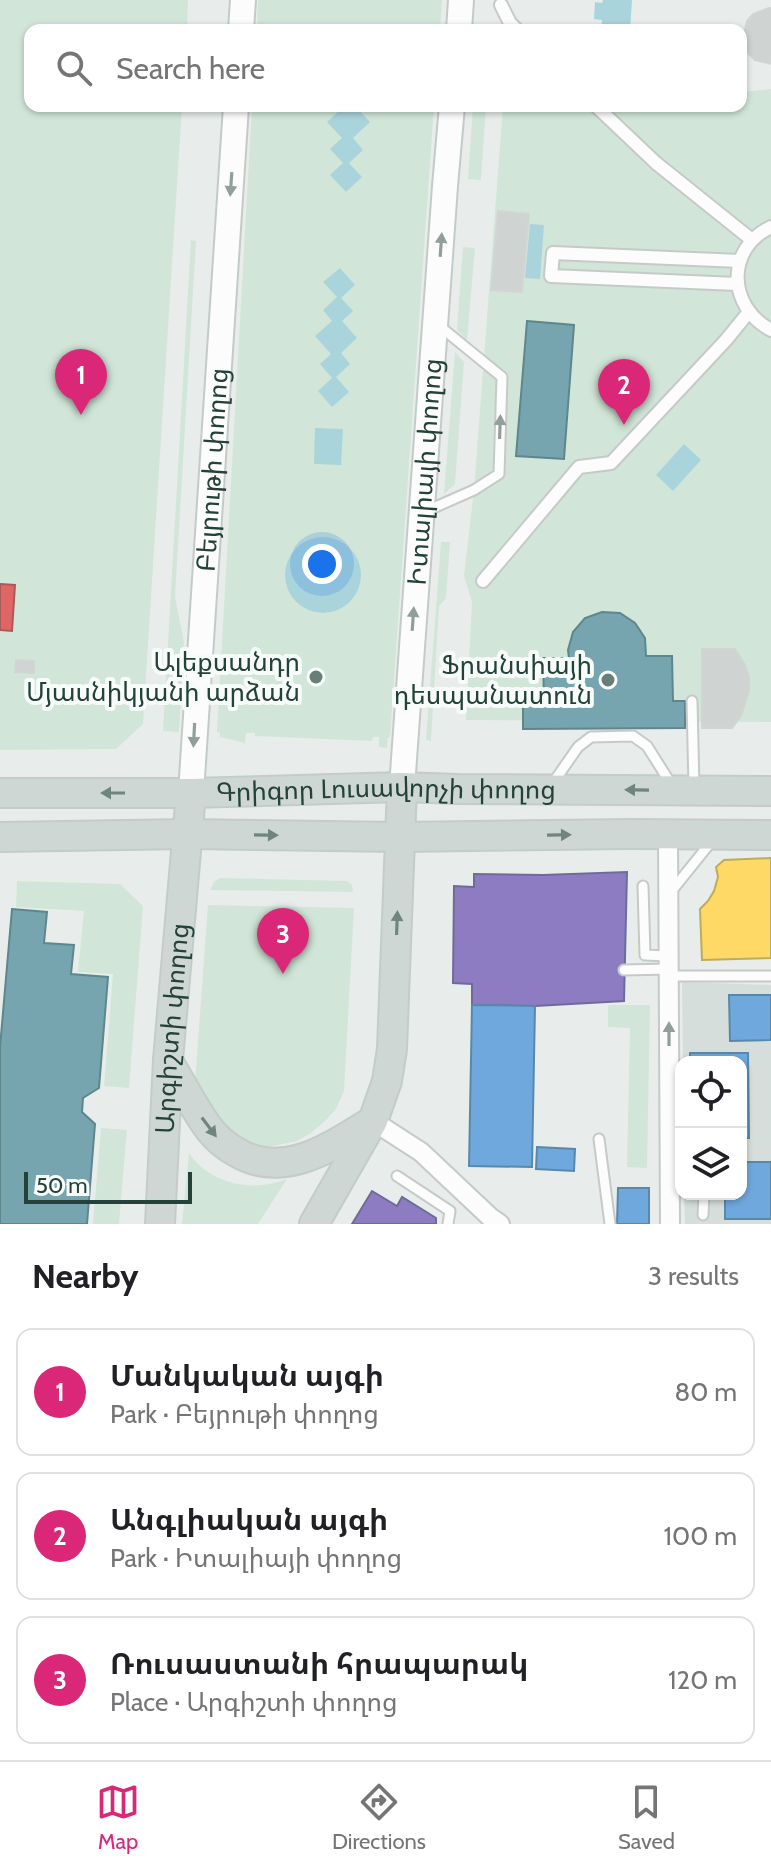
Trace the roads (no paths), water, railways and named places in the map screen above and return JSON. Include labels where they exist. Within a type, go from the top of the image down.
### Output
[{"type":"main road","points":[[241,24],[243,0]]},
{"type":"main road","points":[[459,24],[461,0]]},
{"type":"main road","name":"Բեյրութի փողոց","points":[[188,834],[236,112]]},
{"type":"main road","name":"Իտալիայի փողոց","points":[[400,837],[452,112]]},
{"type":"main road","name":"Գրիգոր Լուսավորչի փողոց","points":[[0,793],[191,793],[402,787],[771,791]]},
{"type":"main road","name":"Գրիգոր Լուսավորչի փողոց","points":[[0,837],[188,834],[400,837],[771,835]]},
{"type":"main road","name":"Արգիշտի փողոց","points":[[160,1224],[168,1060],[188,834]]},
{"type":"main road","points":[[314,1224],[373,1121],[387,1081],[392,1049],[400,837]]},
{"type":"main road","points":[[168,1060],[212,1132],[236,1152],[257,1161],[278,1164],[309,1157],[373,1121]]},
{"type":"street","points":[[501,5],[511,24]]},
{"type":"street","points":[[602,112],[656,163],[752,240]]},
{"type":"street","points":[[771,227],[752,240],[740,261],[737,284],[748,313],[771,330]]},
{"type":"street","points":[[737,284],[551,276],[553,253],[740,261]]},
{"type":"street","points":[[483,581],[579,467],[611,463],[748,313]]},
{"type":"street","points":[[668,834],[675,1158],[670,1224]]},
{"type":"street","points":[[373,1121],[421,1152],[500,1224]]},
{"type":"lane","points":[[421,513],[474,490],[499,474],[502,377],[435,323]]},
{"type":"lane","points":[[685,791],[692,701]]},
{"type":"lane","points":[[549,790],[578,747],[591,737],[633,736],[647,746],[685,791]]},
{"type":"lane","points":[[668,895],[718,834]]},
{"type":"lane","points":[[643,886],[645,955],[669,967]]},
{"type":"lane","points":[[624,970],[669,967],[771,976]]},
{"type":"lane","points":[[599,1139],[610,1224]]},
{"type":"lane","points":[[397,1176],[450,1211],[448,1224]]},
{"type":"lane","points":[[703,1215],[704,1200]]},
{"type":"water","points":[[603,0],[632,0],[630,24],[602,24],[602,20],[594,19],[595,2],[602,3]]},
{"type":"water","points":[[338,112],[361,112],[370,122],[353,138],[363,150],[349,163],[362,177],[346,192],[330,175],[343,163],[330,149],[342,138],[327,122]]},
{"type":"water","points":[[530,224],[544,225],[540,279],[525,278]]},
{"type":"water","points":[[340,268],[355,285],[341,298],[353,311],[342,321],[357,338],[341,353],[350,364],[336,377],[349,392],[332,407],[318,391],[332,378],[320,364],[331,354],[315,336],[332,321],[323,310],[337,297],[323,282]]},
{"type":"water","points":[[315,428],[343,429],[341,465],[314,464]]},
{"type":"water","points":[[684,444],[701,460],[673,491],[656,475]]},
{"type":"water","points":[[316,537],[330,537],[344,543],[355,554],[361,575],[358,590],[350,602],[330,613],[316,613],[302,607],[291,596],[285,582],[285,568],[291,554],[302,543]]},
{"type":"place","name":"Մանկական այգի","points":[[81,415]]},
{"type":"place","name":"Անգլիական այգի","points":[[624,425]]},
{"type":"place","name":"Ալեքսանդր Մյասնիկյանի արձան","points":[[316,677]]},
{"type":"place","name":"Ֆրանսիայի դեսպանատուն","points":[[608,680]]},
{"type":"place","name":"Ռուսաստանի հրապարակ","points":[[283,974]]}]
